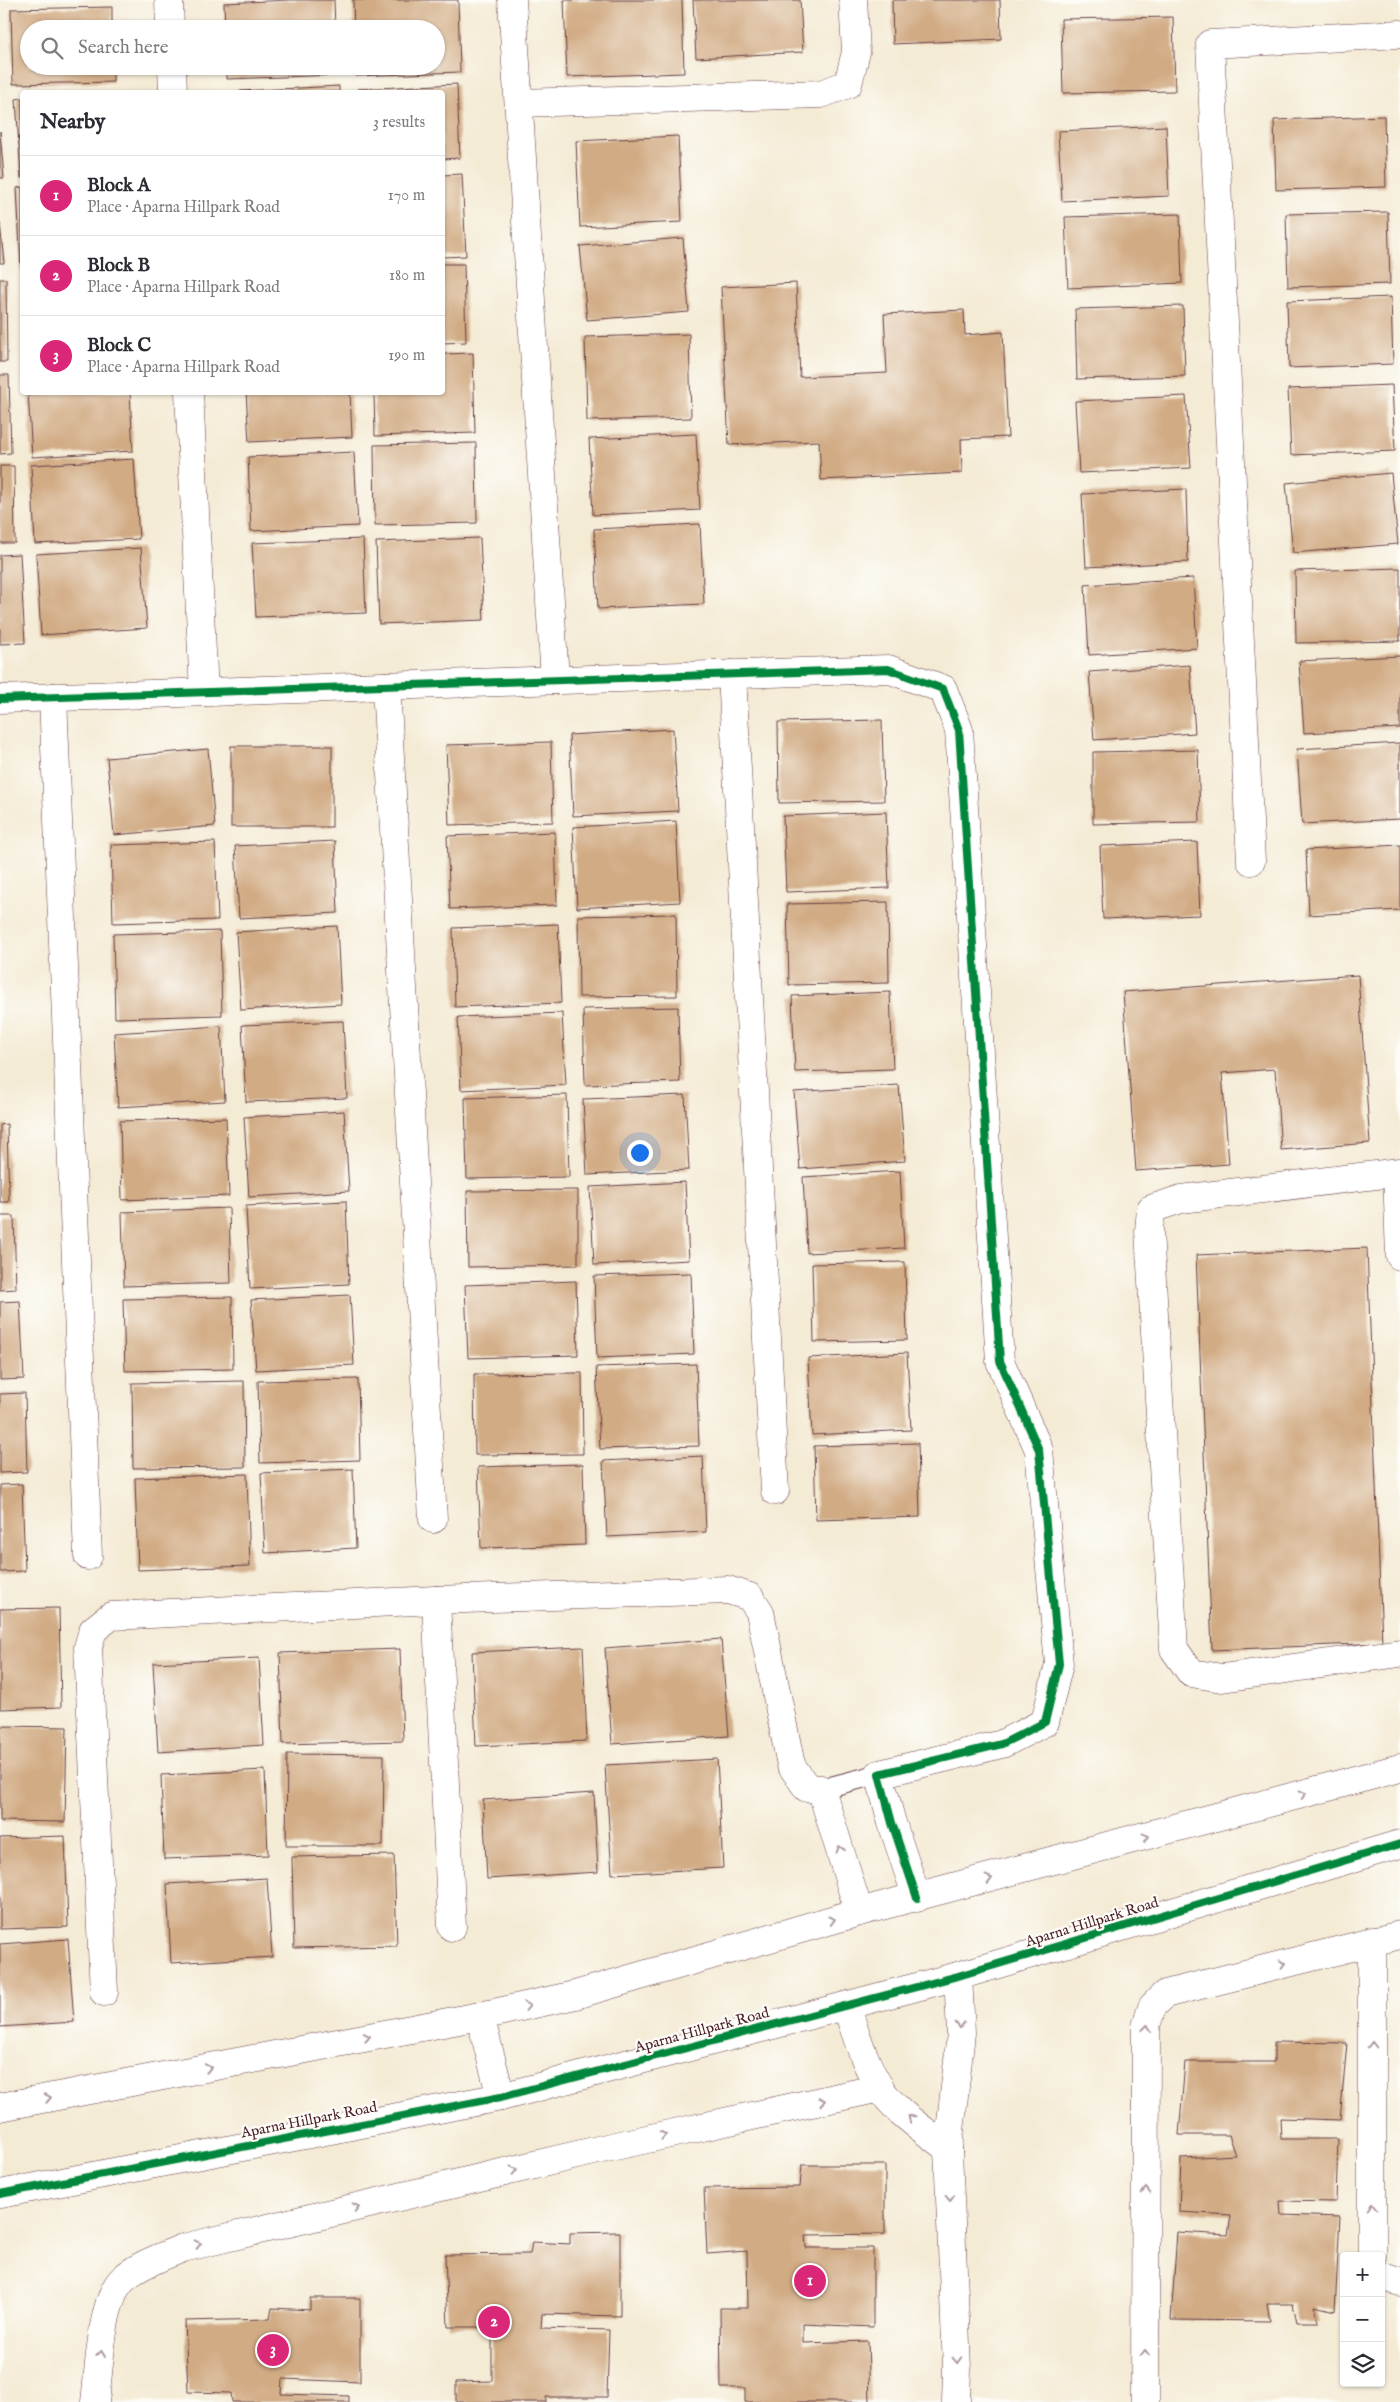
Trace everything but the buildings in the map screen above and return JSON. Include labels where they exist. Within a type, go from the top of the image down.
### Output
[{"type":"street","points":[[169,0],[170,20]]},
{"type":"street","points":[[512,0],[556,680]]},
{"type":"street","points":[[519,103],[821,94],[848,84],[856,52],[853,0]]},
{"type":"street","points":[[1251,861],[1210,44],[1400,34]]},
{"type":"street","points":[[173,75],[174,90]]},
{"type":"street","points":[[188,395],[204,692]]},
{"type":"street","points":[[0,699],[888,669],[943,689],[959,730],[1000,1361],[1038,1450],[1059,1664],[1045,1722],[1002,1744],[879,1774],[892,1823],[917,1898]]},
{"type":"street","points":[[732,674],[776,1491]]},
{"type":"street","points":[[386,686],[433,1519]]},
{"type":"street","points":[[53,697],[88,1556]]},
{"type":"street","points":[[1400,1256],[1398,1173],[1182,1199],[1151,1209],[1149,1232],[1174,1649],[1190,1673],[1222,1678],[1400,1652]]},
{"type":"street","points":[[104,1992],[88,1647],[93,1630],[111,1616],[436,1600],[728,1590],[750,1598],[760,1612],[791,1765],[807,1788],[821,1789],[860,1912]]},
{"type":"street","points":[[436,1600],[452,1927]]},
{"type":"street","points":[[0,2107],[480,2016],[575,1995],[860,1912],[1400,1768]]},
{"type":"street","name":"Aparna Hillpark Road","points":[[0,2194],[501,2096],[958,1976],[1400,1844]]},
{"type":"street","points":[[1145,2402],[1146,2026],[1152,2007],[1165,1994],[1400,1935]]},
{"type":"street","points":[[1372,1941],[1372,2252]]},
{"type":"street","points":[[956,2402],[957,2369],[948,2149],[961,2033],[958,1976]]},
{"type":"street","points":[[846,2006],[863,2052],[880,2088],[896,2107],[948,2149]]},
{"type":"street","points":[[480,2016],[501,2096]]},
{"type":"street","points":[[95,2402],[105,2316],[120,2282],[146,2264],[184,2248],[615,2146],[880,2088]]},
{"type":"street","points":[[1385,2277],[1400,2282]]},
{"type":"lane","points":[[821,1789],[879,1774]]},
{"type":"cycle path","points":[[0,699],[888,669],[943,689],[959,730],[1000,1361],[1039,1450],[1059,1664],[1045,1722],[1002,1744],[879,1774],[892,1823],[917,1898]]},
{"type":"cycle path","points":[[0,2194],[501,2097],[958,1976],[1400,1844]]},
{"type":"place","name":"Block A","points":[[810,2281]]},
{"type":"place","name":"Block B","points":[[494,2322]]},
{"type":"place","name":"Block C","points":[[273,2350]]}]
